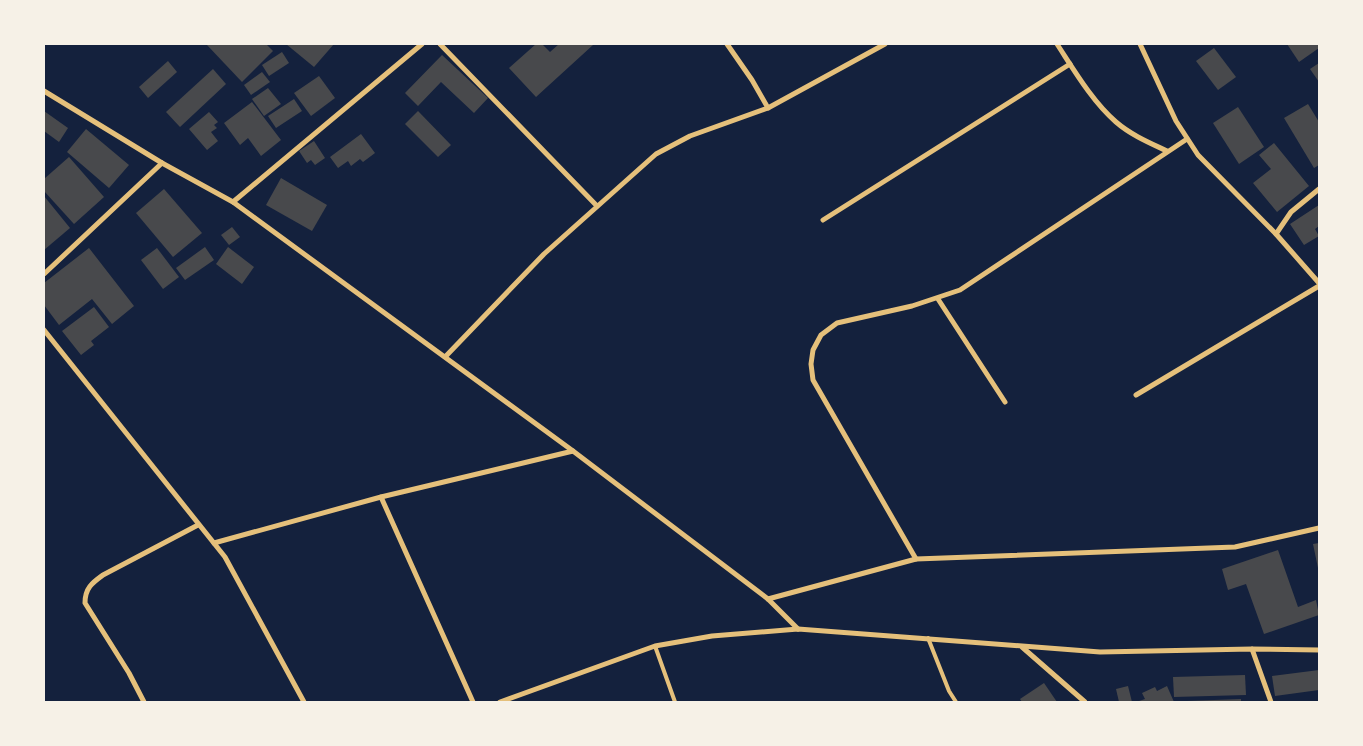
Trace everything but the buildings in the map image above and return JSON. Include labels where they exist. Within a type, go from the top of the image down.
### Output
[{"type":"street","points":[[232,202],[422,44]]},
{"type":"street","points":[[440,44],[597,206]]},
{"type":"street","points":[[727,44],[749,75],[768,108]]},
{"type":"street","points":[[446,356],[544,254],[637,169],[671,145],[768,108],[885,44]]},
{"type":"street","points":[[1057,44],[1103,109],[1116,122],[1133,134],[1167,152]]},
{"type":"street","points":[[1136,395],[1319,285],[1276,234],[1212,171],[1187,139],[1140,44]]},
{"type":"street","points":[[823,220],[1070,64]]},
{"type":"street","points":[[44,91],[162,163],[232,202],[446,356],[573,451],[768,599],[798,629]]},
{"type":"street","points":[[916,559],[813,380],[811,364],[813,350],[821,335],[837,323],[938,299],[960,290],[987,274],[1187,139]]},
{"type":"street","points":[[44,274],[162,163]]},
{"type":"street","points":[[1276,234],[1291,212],[1319,189]]},
{"type":"street","points":[[938,299],[1005,402]]},
{"type":"street","points":[[44,330],[225,557],[304,702]]},
{"type":"street","points":[[214,543],[381,497],[573,451]]},
{"type":"street","points":[[381,497],[472,702]]},
{"type":"street","points":[[144,702],[129,673],[85,603],[85,593],[89,585],[103,575],[198,525]]},
{"type":"street","points":[[768,599],[916,559],[1235,547],[1319,528]]},
{"type":"street","points":[[500,702],[655,646],[712,636],[798,629],[1100,652],[1252,649],[1319,650]]},
{"type":"street","points":[[1022,647],[1085,702]]},
{"type":"street","points":[[1252,649],[1271,702]]},
{"type":"lane","points":[[928,638],[949,691],[956,702]]},
{"type":"lane","points":[[655,646],[675,702]]}]
